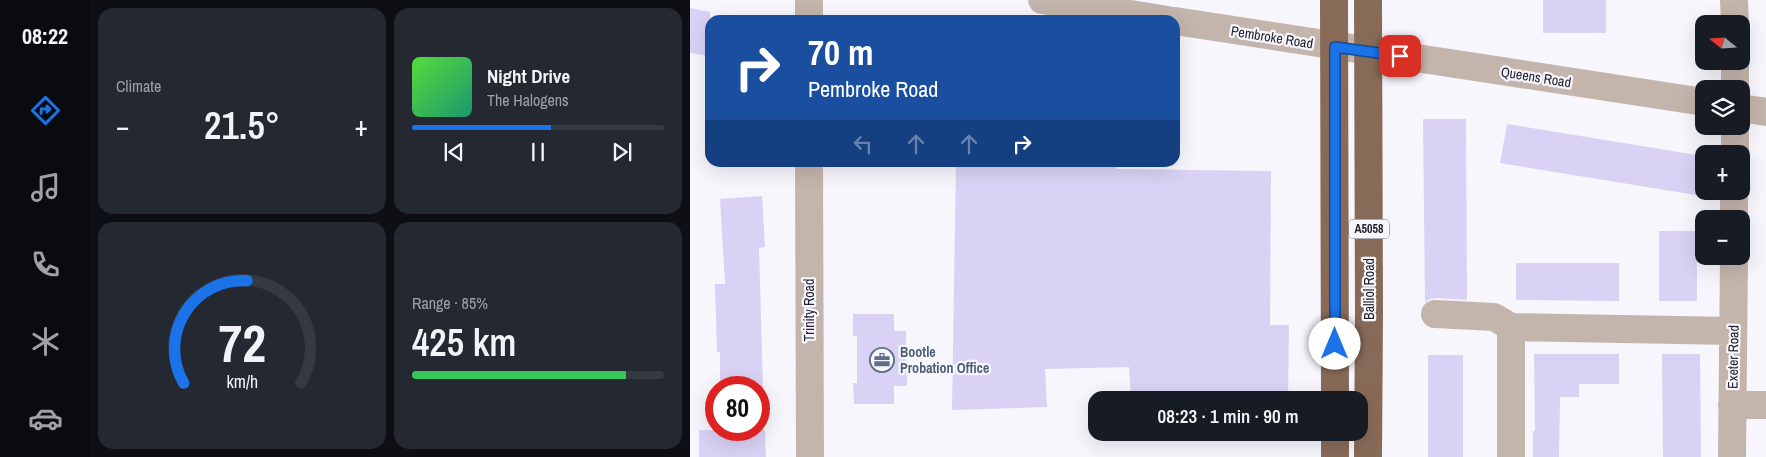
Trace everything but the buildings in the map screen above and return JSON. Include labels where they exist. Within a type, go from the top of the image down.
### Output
[{"type":"highway","name":"A5058","points":[[1334,0],[1335,391]]},
{"type":"highway","name":"Balliol Road","points":[[1368,0],[1368,457]]},
{"type":"highway","points":[[1335,441],[1335,457]]},
{"type":"street","points":[[809,0],[809,15]]},
{"type":"street","points":[[1042,0],[1136,15]]},
{"type":"street","points":[[1734,0],[1734,15]]},
{"type":"street","name":"Pembroke Road","points":[[1180,22],[1368,52]]},
{"type":"street","name":"Queens Road","points":[[1368,52],[1695,101]]},
{"type":"street","points":[[1750,109],[1766,112]]},
{"type":"street","name":"Trinity Road","points":[[809,167],[810,457]]},
{"type":"street","name":"Exeter Road","points":[[1732,457],[1734,265]]},
{"type":"street","points":[[1435,314],[1494,317],[1511,327],[1733,331]]},
{"type":"street","points":[[1511,327],[1511,457]]},
{"type":"street","points":[[1732,405],[1766,405]]},
{"type":"place","name":"Bootle Probation Office","points":[[882,360]]},
{"type":"route","points":[[1335,344],[1335,47],[1400,56]]}]
